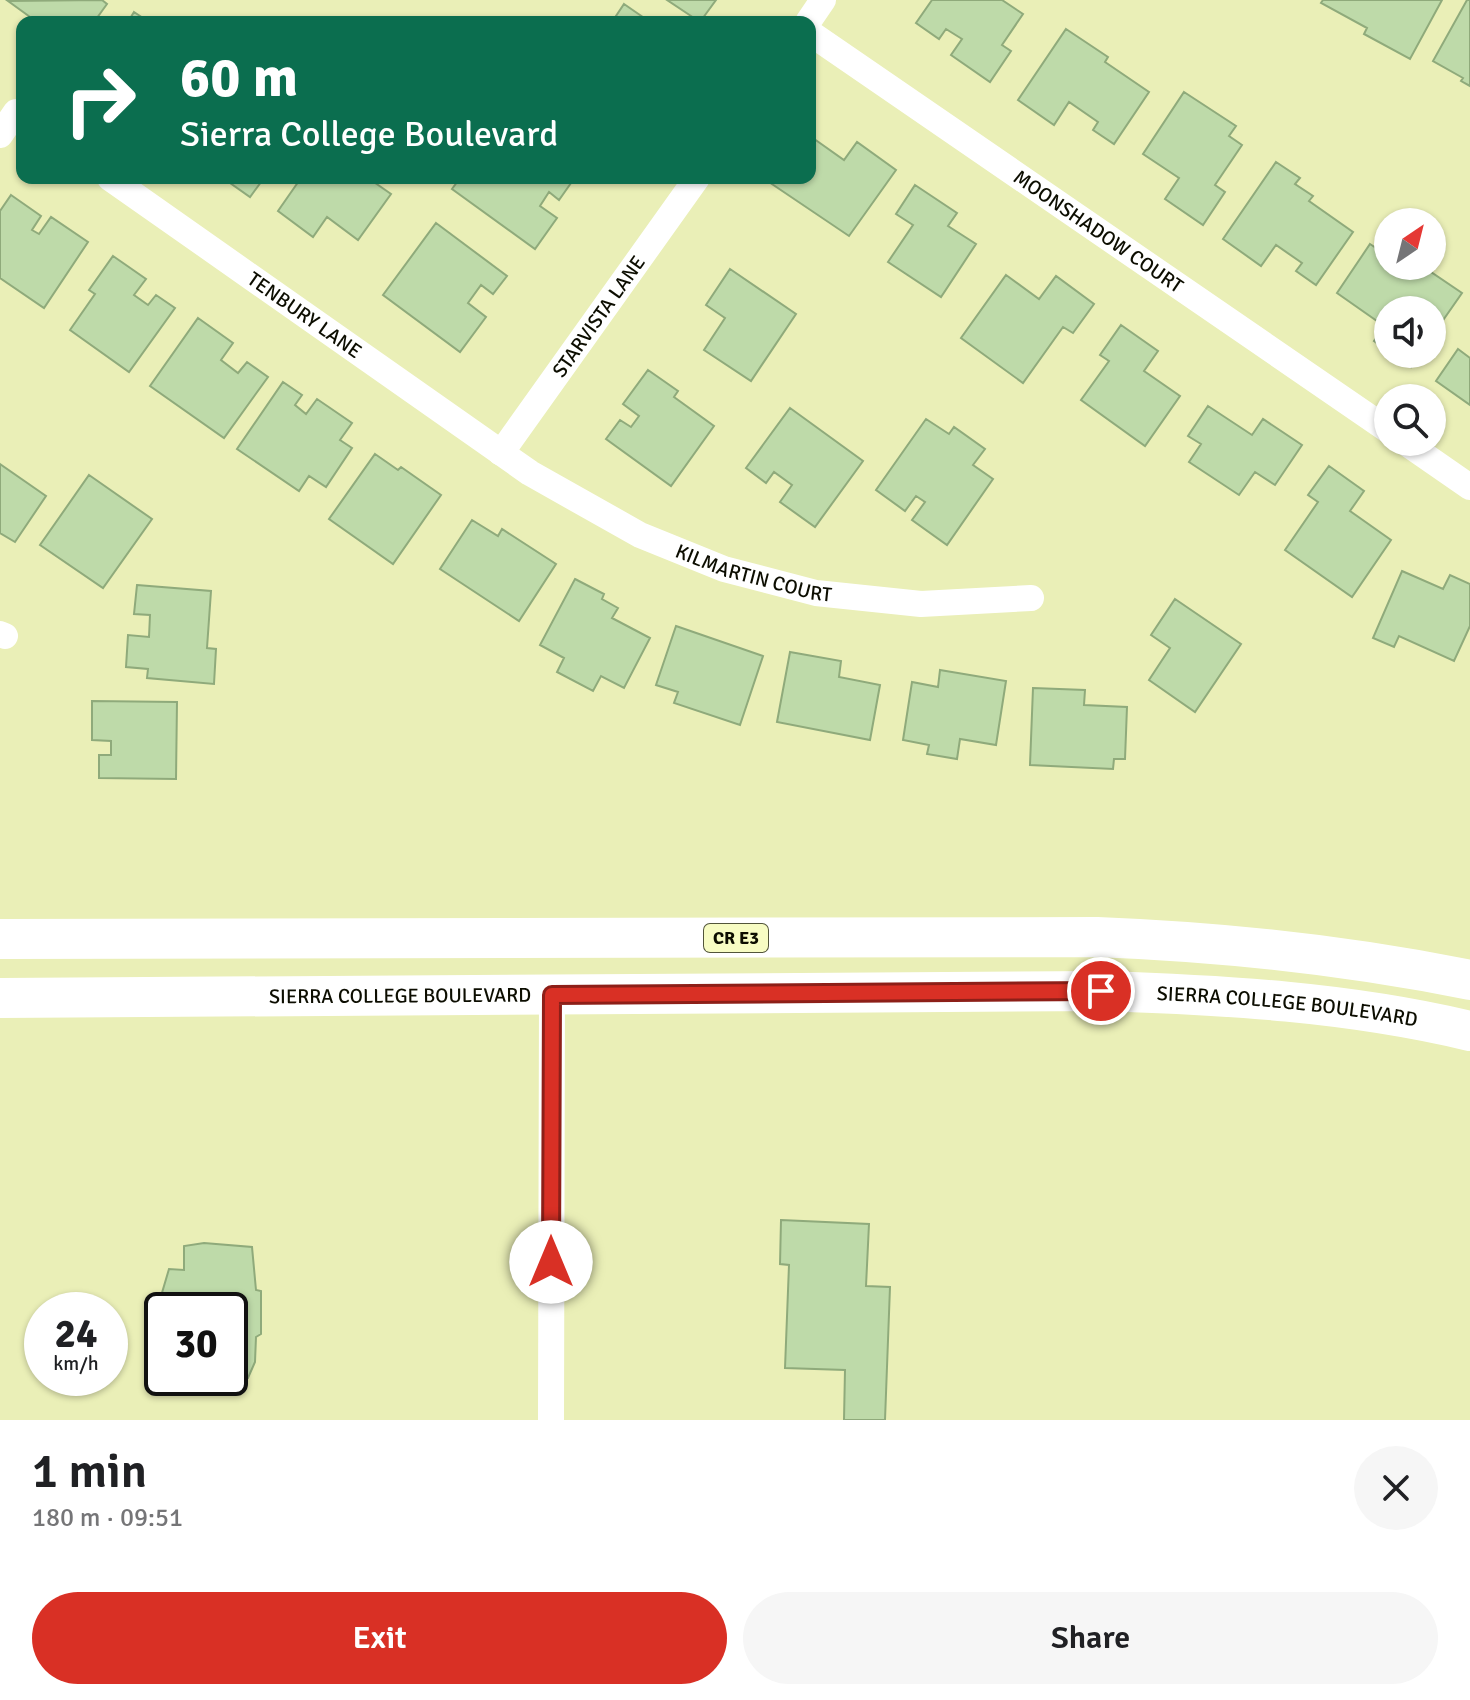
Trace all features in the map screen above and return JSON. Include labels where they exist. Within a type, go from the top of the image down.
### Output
[{"type":"main road","name":"CR E3","points":[[0,939],[1097,937],[1200,941],[1277,949],[1470,980]]},
{"type":"main road","name":"SIERRA COLLEGE BOULEVARD","points":[[0,998],[1085,991],[1200,994],[1350,1009],[1470,1031]]},
{"type":"street","name":"MOONSHADOW COURT","points":[[816,37],[1374,420]]},
{"type":"street","points":[[0,135],[13,110]]},
{"type":"street","name":"TENBURY LANE","points":[[119,184],[501,453]]},
{"type":"street","name":"STARVISTA LANE","points":[[501,453],[693,184]]},
{"type":"street","name":"KILMARTIN COURT","points":[[501,453],[563,494],[640,535],[697,560],[771,582],[858,599],[921,604],[1031,598]]},
{"type":"street","points":[[1425,456],[1470,487]]},
{"type":"street","points":[[551,1420],[552,995]]},
{"type":"building","points":[[102,0],[107,4],[98,16],[29,16],[8,1]]},
{"type":"building","points":[[667,0],[716,0],[704,16],[691,16]]},
{"type":"building","points":[[932,0],[1002,0],[1023,14],[1002,45],[1011,51],[990,82],[951,55],[962,39],[946,29],[939,39],[916,23]]},
{"type":"building","points":[[1323,0],[1442,0],[1410,59],[1364,34],[1367,28],[1321,3]]},
{"type":"building","points":[[1467,0],[1470,0],[1470,86],[1461,81],[1463,78],[1433,61]]},
{"type":"building","points":[[624,4],[641,16],[616,16]]},
{"type":"building","points":[[1066,29],[1108,57],[1105,62],[1149,92],[1114,144],[1093,130],[1098,122],[1069,102],[1054,125],[1018,100]]},
{"type":"building","points":[[1184,92],[1236,126],[1229,136],[1242,145],[1215,185],[1225,192],[1203,225],[1165,199],[1179,178],[1143,154]]},
{"type":"building","points":[[816,140],[844,160],[857,142],[896,170],[849,236],[772,184],[816,184]]},
{"type":"building","points":[[1276,162],[1300,178],[1295,184],[1313,196],[1309,201],[1353,232],[1316,285],[1296,271],[1302,263],[1276,245],[1261,266],[1223,239]]},
{"type":"building","points":[[232,184],[260,184],[250,197]]},
{"type":"building","points":[[297,184],[377,184],[391,194],[358,240],[327,217],[313,237],[278,211]]},
{"type":"building","points":[[456,184],[570,184],[559,200],[549,192],[540,206],[557,218],[535,249],[452,189]]},
{"type":"building","points":[[915,185],[957,213],[948,226],[976,244],[941,297],[888,262],[913,225],[896,214]]},
{"type":"building","points":[[11,195],[41,216],[32,230],[39,234],[51,217],[88,242],[44,308],[0,278],[0,211]]},
{"type":"building","points":[[436,223],[507,276],[493,294],[481,285],[468,303],[486,317],[460,352],[383,295]]},
{"type":"building","points":[[1370,244],[1374,247],[1374,280],[1443,280],[1462,293],[1446,316],[1446,296],[1374,296],[1374,319],[1337,293]]},
{"type":"building","points":[[113,256],[146,279],[134,295],[148,305],[156,295],[175,308],[129,372],[70,330],[95,294],[89,290]]},
{"type":"building","points":[[730,269],[796,314],[751,381],[704,350],[725,318],[706,305]]},
{"type":"building","points":[[1006,275],[1039,299],[1056,276],[1094,304],[1073,333],[1063,327],[1023,383],[961,338]]},
{"type":"building","points":[[198,318],[233,343],[221,360],[238,373],[247,362],[268,377],[224,438],[150,386]]},
{"type":"building","points":[[1121,325],[1158,351],[1144,371],[1180,396],[1145,446],[1081,400],[1109,361],[1100,355]]},
{"type":"building","points":[[1458,349],[1470,358],[1470,405],[1446,388],[1446,384],[1436,381]]},
{"type":"building","points":[[648,370],[678,391],[674,397],[714,426],[671,486],[606,439],[620,420],[631,427],[639,416],[623,404]]},
{"type":"building","points":[[283,382],[302,395],[295,405],[306,414],[317,399],[352,423],[340,440],[352,448],[326,487],[309,476],[299,491],[237,449]]},
{"type":"building","points":[[1208,406],[1252,435],[1263,419],[1302,445],[1275,485],[1255,472],[1239,495],[1189,462],[1201,444],[1188,436]]},
{"type":"building","points":[[790,408],[863,461],[815,527],[780,502],[792,485],[774,472],[766,483],[746,468]]},
{"type":"building","points":[[926,419],[949,434],[954,427],[985,449],[973,465],[993,479],[947,545],[912,520],[925,502],[916,496],[905,511],[876,490]]},
{"type":"building","points":[[375,454],[398,470],[401,467],[441,495],[393,564],[329,519]]},
{"type":"building","points":[[0,464],[46,496],[15,542],[0,533]]},
{"type":"building","points":[[1329,466],[1364,491],[1350,511],[1391,540],[1352,597],[1285,550],[1318,502],[1308,495]]},
{"type":"building","points":[[89,475],[152,519],[103,588],[40,545]]},
{"type":"building","points":[[472,520],[498,536],[502,529],[556,564],[519,621],[440,569]]},
{"type":"building","points":[[1402,571],[1443,589],[1450,575],[1470,584],[1470,626],[1454,661],[1399,636],[1394,647],[1373,638]]},
{"type":"building","points":[[575,579],[604,594],[602,599],[618,608],[612,618],[650,638],[624,688],[601,676],[593,691],[557,672],[564,658],[540,645]]},
{"type":"building","points":[[137,585],[211,591],[207,648],[216,649],[214,684],[147,678],[148,669],[126,667],[128,635],[149,637],[150,615],[134,614]]},
{"type":"building","points":[[1175,599],[1241,644],[1195,712],[1149,680],[1170,648],[1151,635]]},
{"type":"building","points":[[676,626],[763,656],[740,725],[674,703],[678,692],[656,685]]},
{"type":"building","points":[[790,652],[841,661],[839,677],[880,685],[870,740],[777,722]]},
{"type":"building","points":[[940,670],[1006,681],[996,745],[960,739],[957,759],[927,754],[929,745],[903,740],[912,682],[938,687]]},
{"type":"building","points":[[1033,688],[1085,690],[1084,705],[1127,707],[1125,759],[1114,759],[1113,769],[1030,765]]},
{"type":"building","points":[[92,701],[177,702],[176,779],[99,778],[99,755],[111,755],[111,741],[92,740]]},
{"type":"building","points":[[781,1220],[869,1224],[866,1286],[890,1287],[885,1420],[844,1420],[845,1370],[785,1368],[789,1265],[780,1264]]},
{"type":"building","points":[[204,1243],[252,1247],[256,1290],[261,1291],[261,1334],[256,1337],[255,1362],[248,1378],[248,1292],[162,1292],[169,1269],[184,1270],[184,1246]]},
{"type":"route","points":[[551,1262],[552,995],[1101,991]]}]
